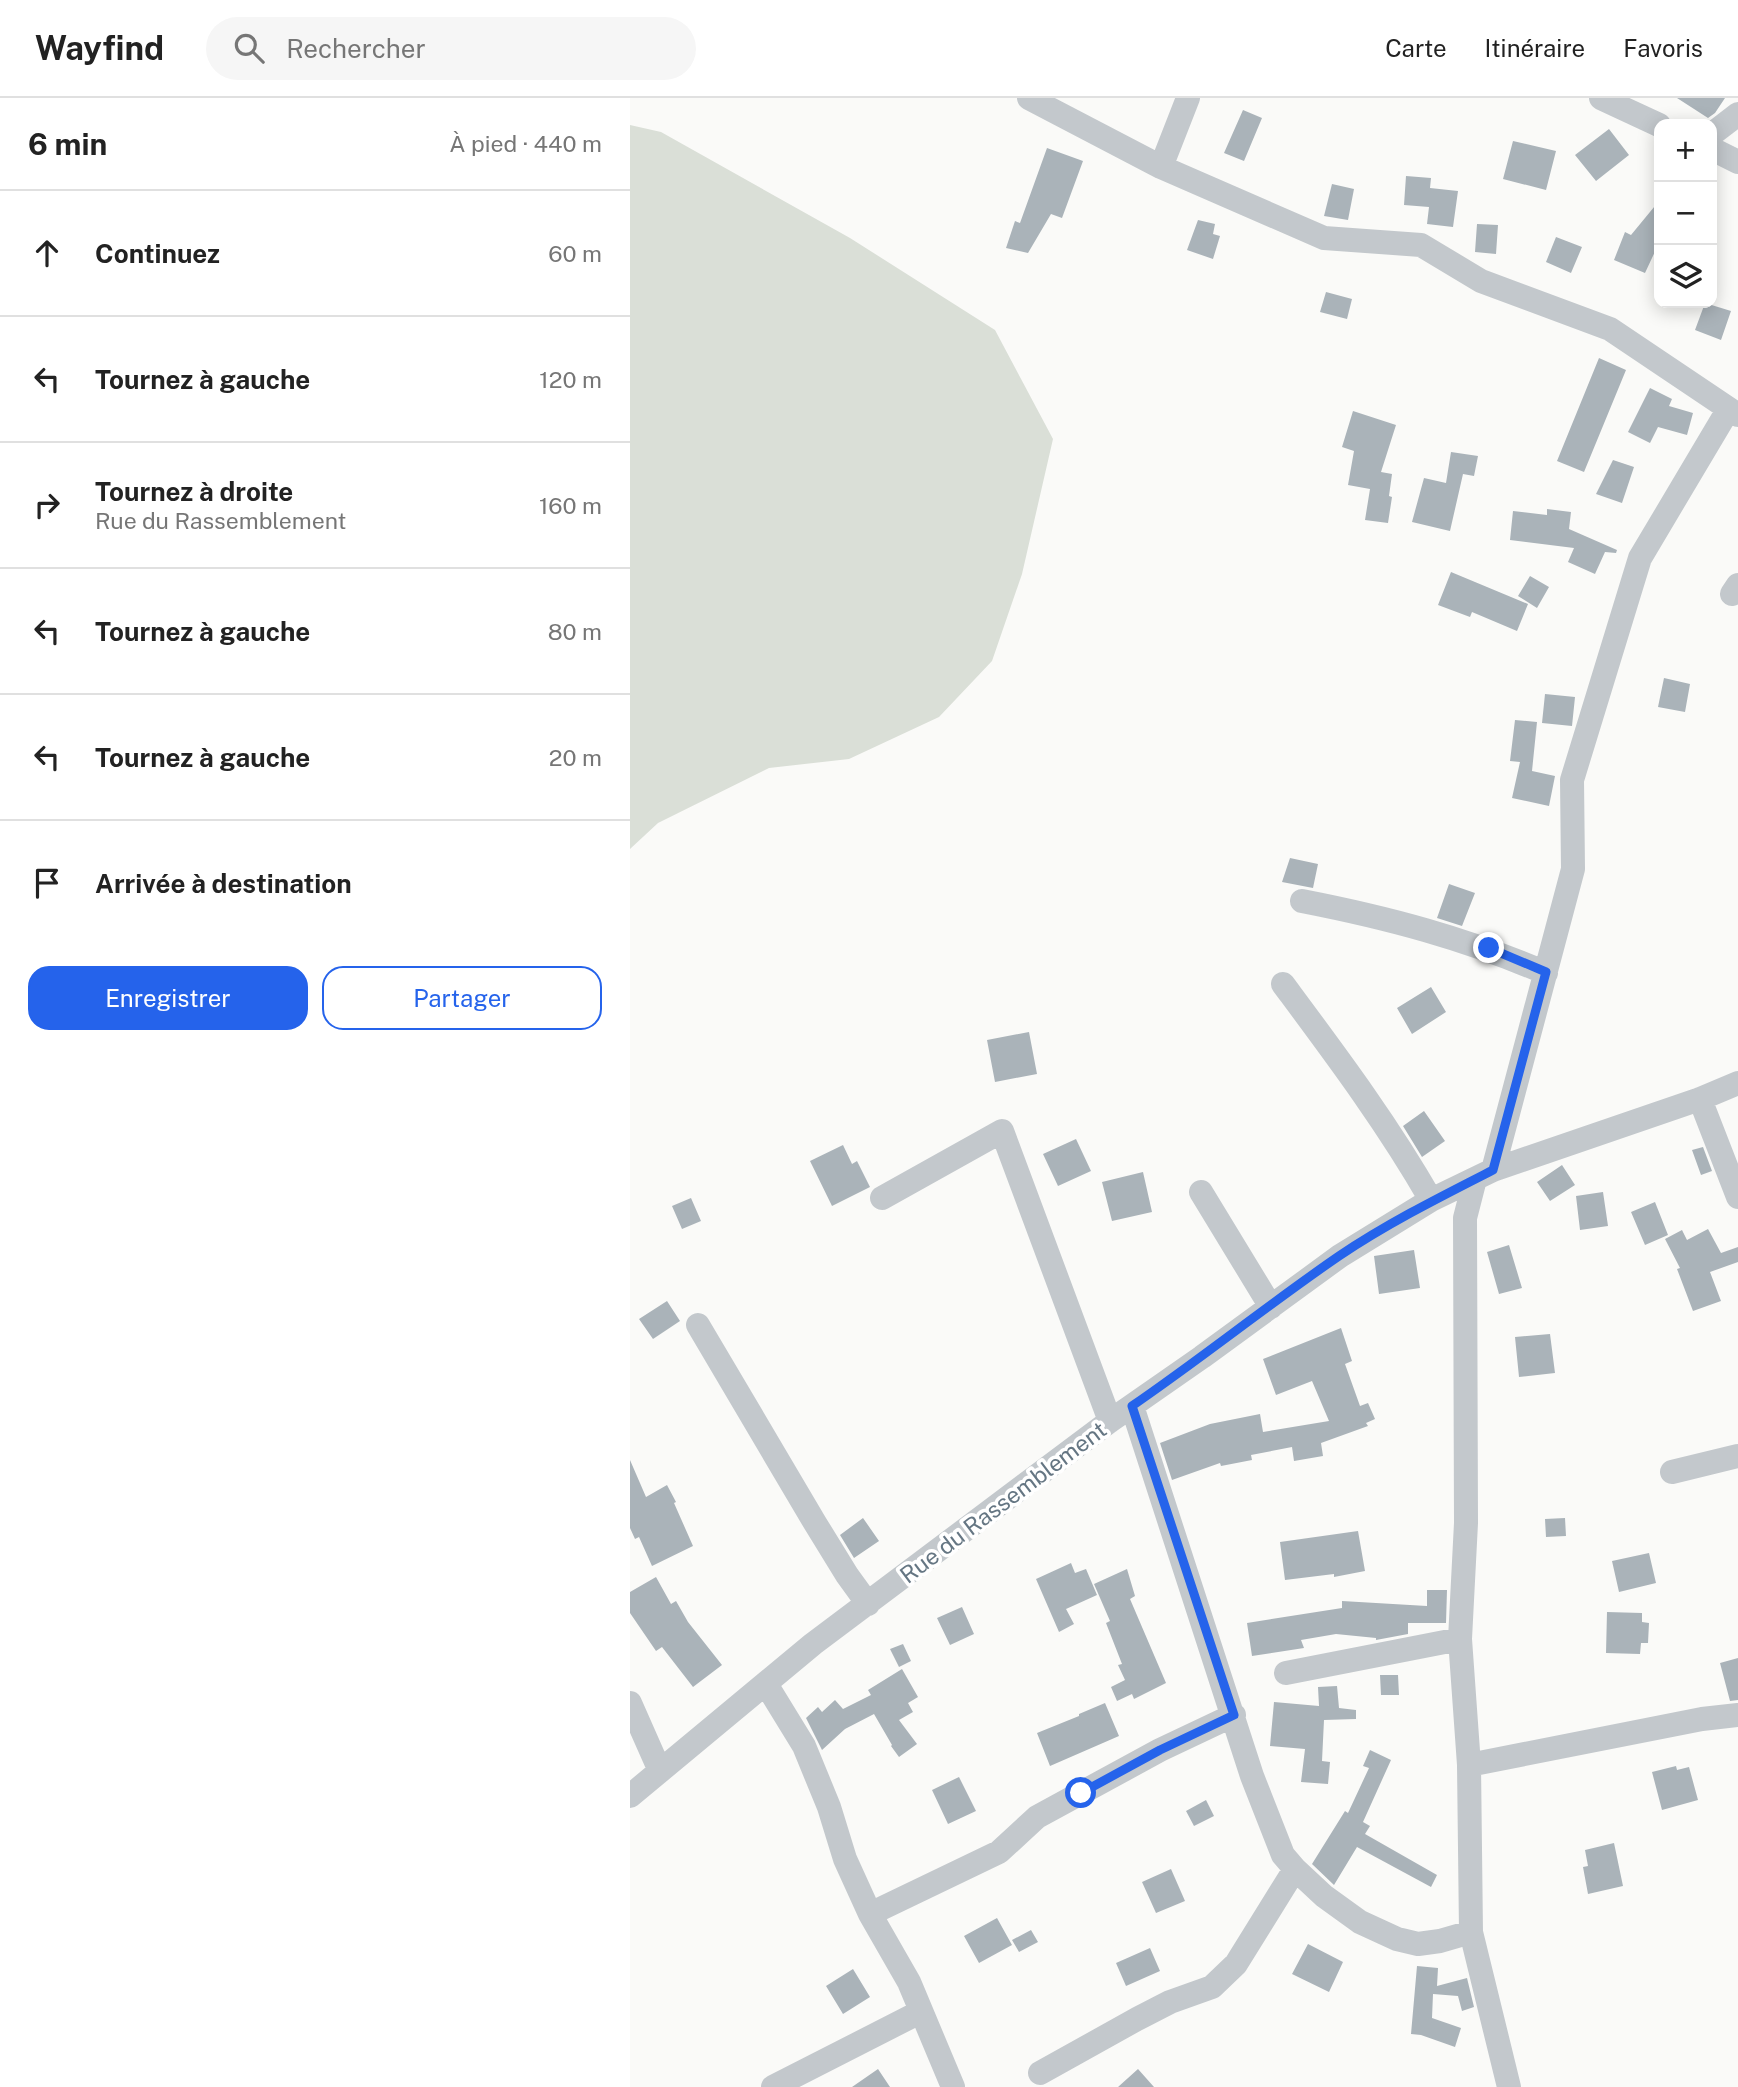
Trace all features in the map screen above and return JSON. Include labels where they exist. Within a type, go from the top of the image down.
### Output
[{"type":"street","points":[[1028,98],[1161,167],[1324,238],[1421,245],[1481,281],[1610,329],[1733,412],[1640,558],[1572,780],[1573,869],[1546,972],[1484,1175],[1465,1218],[1466,1523],[1460,1639],[1469,1765],[1471,1932],[1509,2087]]},
{"type":"street","points":[[1161,167],[1188,98]]},
{"type":"street","points":[[1601,98],[1654,123]]},
{"type":"street","points":[[1717,130],[1738,114]]},
{"type":"street","points":[[1717,152],[1738,162]]},
{"type":"street","points":[[1302,901],[1433,931],[1489,948],[1546,972]]},
{"type":"street","points":[[1283,984],[1363,1091],[1400,1146],[1431,1200]]},
{"type":"street","name":"Rue du Rassemblement","points":[[630,1796],[813,1644],[1110,1420],[1340,1256],[1431,1200],[1484,1175],[1700,1099],[1738,1083]]},
{"type":"street","points":[[1700,1099],[1738,1197]]},
{"type":"street","points":[[882,1198],[1002,1131],[1110,1420]]},
{"type":"street","points":[[1201,1192],[1271,1307]]},
{"type":"street","points":[[698,1325],[821,1534],[868,1604]]},
{"type":"street","points":[[1132,1406],[1266,1814],[1283,1855],[1324,1896],[1360,1922],[1397,1939],[1418,1944],[1471,1932]]},
{"type":"street","points":[[1672,1472],[1738,1456]]},
{"type":"street","points":[[1286,1673],[1460,1639]]},
{"type":"street","points":[[766,1684],[804,1746],[829,1807],[845,1859],[870,1914],[909,1982],[954,2087]]},
{"type":"street","points":[[630,1703],[660,1771]]},
{"type":"street","points":[[870,1914],[999,1852],[1037,1817],[1160,1750],[1234,1715]]},
{"type":"street","points":[[1469,1765],[1702,1719],[1738,1715]]},
{"type":"street","points":[[1040,2073],[1171,2002],[1212,1987],[1236,1964],[1295,1869]]},
{"type":"street","points":[[773,2087],[920,2012]]},
{"type":"shaded area","points":[[630,125],[661,132],[850,238],[995,330],[1053,439],[1022,574],[992,661],[939,717],[849,759],[769,768],[658,823],[630,849]]},
{"type":"building","points":[[1677,98],[1725,98],[1708,118]]},
{"type":"building","points":[[1243,110],[1262,118],[1244,161],[1224,153]]},
{"type":"building","points":[[1609,129],[1629,155],[1596,181],[1575,155]]},
{"type":"building","points":[[1513,141],[1556,151],[1546,190],[1503,179]]},
{"type":"building","points":[[1047,148],[1083,161],[1062,218],[1051,214],[1028,253],[1006,248],[1015,221],[1020,223]]},
{"type":"building","points":[[1406,176],[1431,178],[1430,188],[1458,191],[1453,227],[1427,224],[1429,207],[1404,205]]},
{"type":"building","points":[[1332,184],[1354,189],[1348,220],[1324,216]]},
{"type":"building","points":[[1654,207],[1654,254],[1645,273],[1614,260],[1625,232],[1631,235]]},
{"type":"building","points":[[1198,220],[1215,224],[1213,234],[1220,236],[1213,259],[1187,250]]},
{"type":"building","points":[[1477,224],[1498,225],[1496,254],[1475,252]]},
{"type":"building","points":[[1556,237],[1582,247],[1571,273],[1546,262]]},
{"type":"building","points":[[1326,292],[1352,299],[1347,319],[1320,312]]},
{"type":"building","points":[[1717,307],[1731,311],[1721,340],[1695,330],[1703,308]]},
{"type":"building","points":[[1599,358],[1626,370],[1584,472],[1557,461]]},
{"type":"building","points":[[1650,388],[1672,399],[1669,406],[1693,413],[1687,435],[1658,427],[1650,443],[1628,432]]},
{"type":"building","points":[[1353,411],[1396,425],[1381,472],[1392,474],[1388,523],[1365,520],[1370,489],[1348,485],[1354,451],[1342,447]]},
{"type":"building","points":[[1451,452],[1478,456],[1474,476],[1463,474],[1450,531],[1412,522],[1424,478],[1446,483]]},
{"type":"building","points":[[1613,460],[1634,467],[1622,503],[1596,494]]},
{"type":"building","points":[[1547,509],[1571,512],[1569,529],[1617,550],[1616,553],[1605,552],[1595,574],[1568,562],[1574,548],[1510,540],[1513,511],[1547,515]]},
{"type":"building","points":[[1451,572],[1528,604],[1517,631],[1472,612],[1470,617],[1438,605]]},
{"type":"building","points":[[1530,576],[1549,587],[1537,608],[1518,596]]},
{"type":"building","points":[[1664,678],[1690,684],[1685,712],[1658,707]]},
{"type":"building","points":[[1545,694],[1575,697],[1572,726],[1542,723]]},
{"type":"building","points":[[1515,720],[1537,722],[1532,771],[1555,776],[1549,806],[1512,798],[1520,762],[1510,761]]},
{"type":"building","points":[[1290,858],[1318,864],[1313,888],[1282,882]]},
{"type":"building","points":[[1449,884],[1475,893],[1462,926],[1437,918]]},
{"type":"building","points":[[1431,987],[1446,1012],[1412,1034],[1397,1008]]},
{"type":"building","points":[[1029,1032],[1037,1074],[995,1082],[987,1040]]},
{"type":"building","points":[[1424,1111],[1445,1141],[1422,1157],[1403,1126]]},
{"type":"building","points":[[1076,1139],[1091,1171],[1058,1186],[1043,1154]]},
{"type":"building","points":[[843,1145],[852,1164],[857,1161],[870,1187],[832,1206],[810,1161]]},
{"type":"building","points":[[1703,1147],[1712,1171],[1701,1175],[1692,1150]]},
{"type":"building","points":[[1562,1165],[1575,1185],[1550,1201],[1537,1182]]},
{"type":"building","points":[[1143,1172],[1152,1212],[1112,1221],[1102,1182]]},
{"type":"building","points":[[1603,1192],[1608,1226],[1580,1230],[1576,1196]]},
{"type":"building","points":[[691,1198],[701,1221],[682,1229],[672,1206]]},
{"type":"building","points":[[1655,1202],[1668,1235],[1645,1245],[1631,1212]]},
{"type":"building","points":[[1708,1229],[1721,1253],[1738,1247],[1738,1262],[1710,1272],[1721,1301],[1693,1311],[1677,1269],[1680,1268],[1665,1239],[1682,1230],[1687,1240]]},
{"type":"building","points":[[1509,1245],[1522,1288],[1499,1294],[1487,1252]]},
{"type":"building","points":[[1414,1250],[1420,1288],[1379,1294],[1374,1256]]},
{"type":"building","points":[[667,1301],[680,1321],[653,1339],[639,1319]]},
{"type":"building","points":[[1341,1328],[1352,1361],[1345,1364],[1360,1406],[1368,1403],[1375,1419],[1366,1423],[1368,1426],[1321,1443],[1323,1456],[1294,1461],[1292,1447],[1251,1455],[1252,1460],[1221,1466],[1220,1463],[1172,1480],[1160,1443],[1210,1424],[1260,1414],[1263,1432],[1329,1421],[1312,1381],[1276,1395],[1263,1359]]},
{"type":"building","points":[[1550,1334],[1555,1373],[1519,1377],[1515,1337]]},
{"type":"building","points":[[630,1460],[646,1497],[667,1485],[693,1546],[652,1566],[639,1537],[635,1539],[630,1528]]},
{"type":"building","points":[[863,1518],[879,1541],[854,1558],[840,1535]]},
{"type":"building","points":[[1565,1518],[1566,1536],[1546,1537],[1545,1519]]},
{"type":"building","points":[[1358,1531],[1365,1571],[1334,1577],[1334,1574],[1285,1580],[1280,1542]]},
{"type":"building","points":[[1649,1553],[1656,1583],[1619,1592],[1612,1561]]},
{"type":"building","points":[[1071,1563],[1075,1573],[1086,1569],[1097,1595],[1066,1609],[1074,1624],[1059,1632],[1036,1579]]},
{"type":"building","points":[[1127,1569],[1135,1596],[1130,1599],[1166,1683],[1134,1699],[1132,1694],[1117,1701],[1111,1687],[1125,1680],[1118,1665],[1122,1664],[1106,1623],[1110,1621],[1094,1584]]},
{"type":"building","points":[[656,1577],[671,1604],[676,1601],[688,1622],[722,1665],[693,1687],[662,1647],[656,1651],[630,1613],[630,1592]]},
{"type":"building","points":[[1427,1590],[1447,1590],[1446,1623],[1408,1623],[1408,1634],[1376,1640],[1336,1634],[1301,1640],[1304,1648],[1252,1656],[1247,1623],[1342,1608],[1342,1601],[1427,1606]]},
{"type":"building","points":[[962,1607],[974,1634],[950,1645],[937,1618]]},
{"type":"building","points":[[1607,1612],[1642,1613],[1642,1622],[1649,1623],[1648,1643],[1641,1643],[1640,1654],[1606,1653]]},
{"type":"building","points":[[903,1644],[911,1661],[899,1667],[890,1649]]},
{"type":"building","points":[[1738,1658],[1738,1700],[1730,1701],[1720,1663]]},
{"type":"building","points":[[902,1669],[918,1697],[908,1703],[913,1712],[899,1720],[917,1744],[899,1757],[874,1714],[845,1729],[822,1750],[806,1718],[818,1707],[822,1712],[835,1700],[843,1709],[871,1695],[868,1690]]},
{"type":"building","points":[[1380,1675],[1398,1675],[1399,1695],[1381,1695]]},
{"type":"building","points":[[1337,1686],[1339,1708],[1356,1710],[1356,1719],[1324,1720],[1322,1761],[1330,1762],[1328,1784],[1301,1782],[1305,1749],[1270,1746],[1274,1702],[1319,1706],[1318,1687]]},
{"type":"building","points":[[1105,1703],[1119,1736],[1050,1766],[1037,1733]]},
{"type":"building","points":[[1370,1750],[1391,1760],[1363,1822],[1370,1826],[1365,1834],[1437,1875],[1431,1887],[1357,1847],[1334,1885],[1312,1864],[1345,1811],[1348,1813],[1369,1768],[1363,1766]]},
{"type":"building","points":[[1676,1766],[1677,1770],[1689,1767],[1698,1800],[1662,1810],[1652,1772]]},
{"type":"building","points":[[959,1777],[976,1811],[948,1824],[932,1790]]},
{"type":"building","points":[[1206,1800],[1214,1816],[1194,1826],[1186,1811]]},
{"type":"building","points":[[1614,1843],[1623,1886],[1588,1894],[1583,1867],[1588,1866],[1585,1850]]},
{"type":"building","points":[[1171,1869],[1185,1901],[1156,1913],[1142,1882]]},
{"type":"building","points":[[997,1918],[1012,1945],[979,1963],[964,1936]]},
{"type":"building","points":[[1031,1930],[1038,1942],[1019,1952],[1012,1940]]},
{"type":"building","points":[[1308,1944],[1343,1962],[1329,1992],[1292,1974]]},
{"type":"building","points":[[1150,1948],[1160,1971],[1126,1986],[1116,1963]]},
{"type":"building","points":[[1417,1966],[1438,1968],[1437,1986],[1467,1978],[1474,2007],[1462,2011],[1458,1996],[1433,1994],[1432,2018],[1461,2028],[1455,2047],[1411,2034]]},
{"type":"building","points":[[853,1969],[870,1997],[843,2014],[826,1986]]},
{"type":"building","points":[[878,2069],[890,2087],[852,2087]]},
{"type":"building","points":[[1138,2069],[1154,2087],[1118,2087]]},
{"type":"route","points":[[1081,1793],[1160,1750],[1234,1715],[1132,1406],[1340,1256],[1431,1200],[1493,1170],[1546,972],[1489,948]]}]
